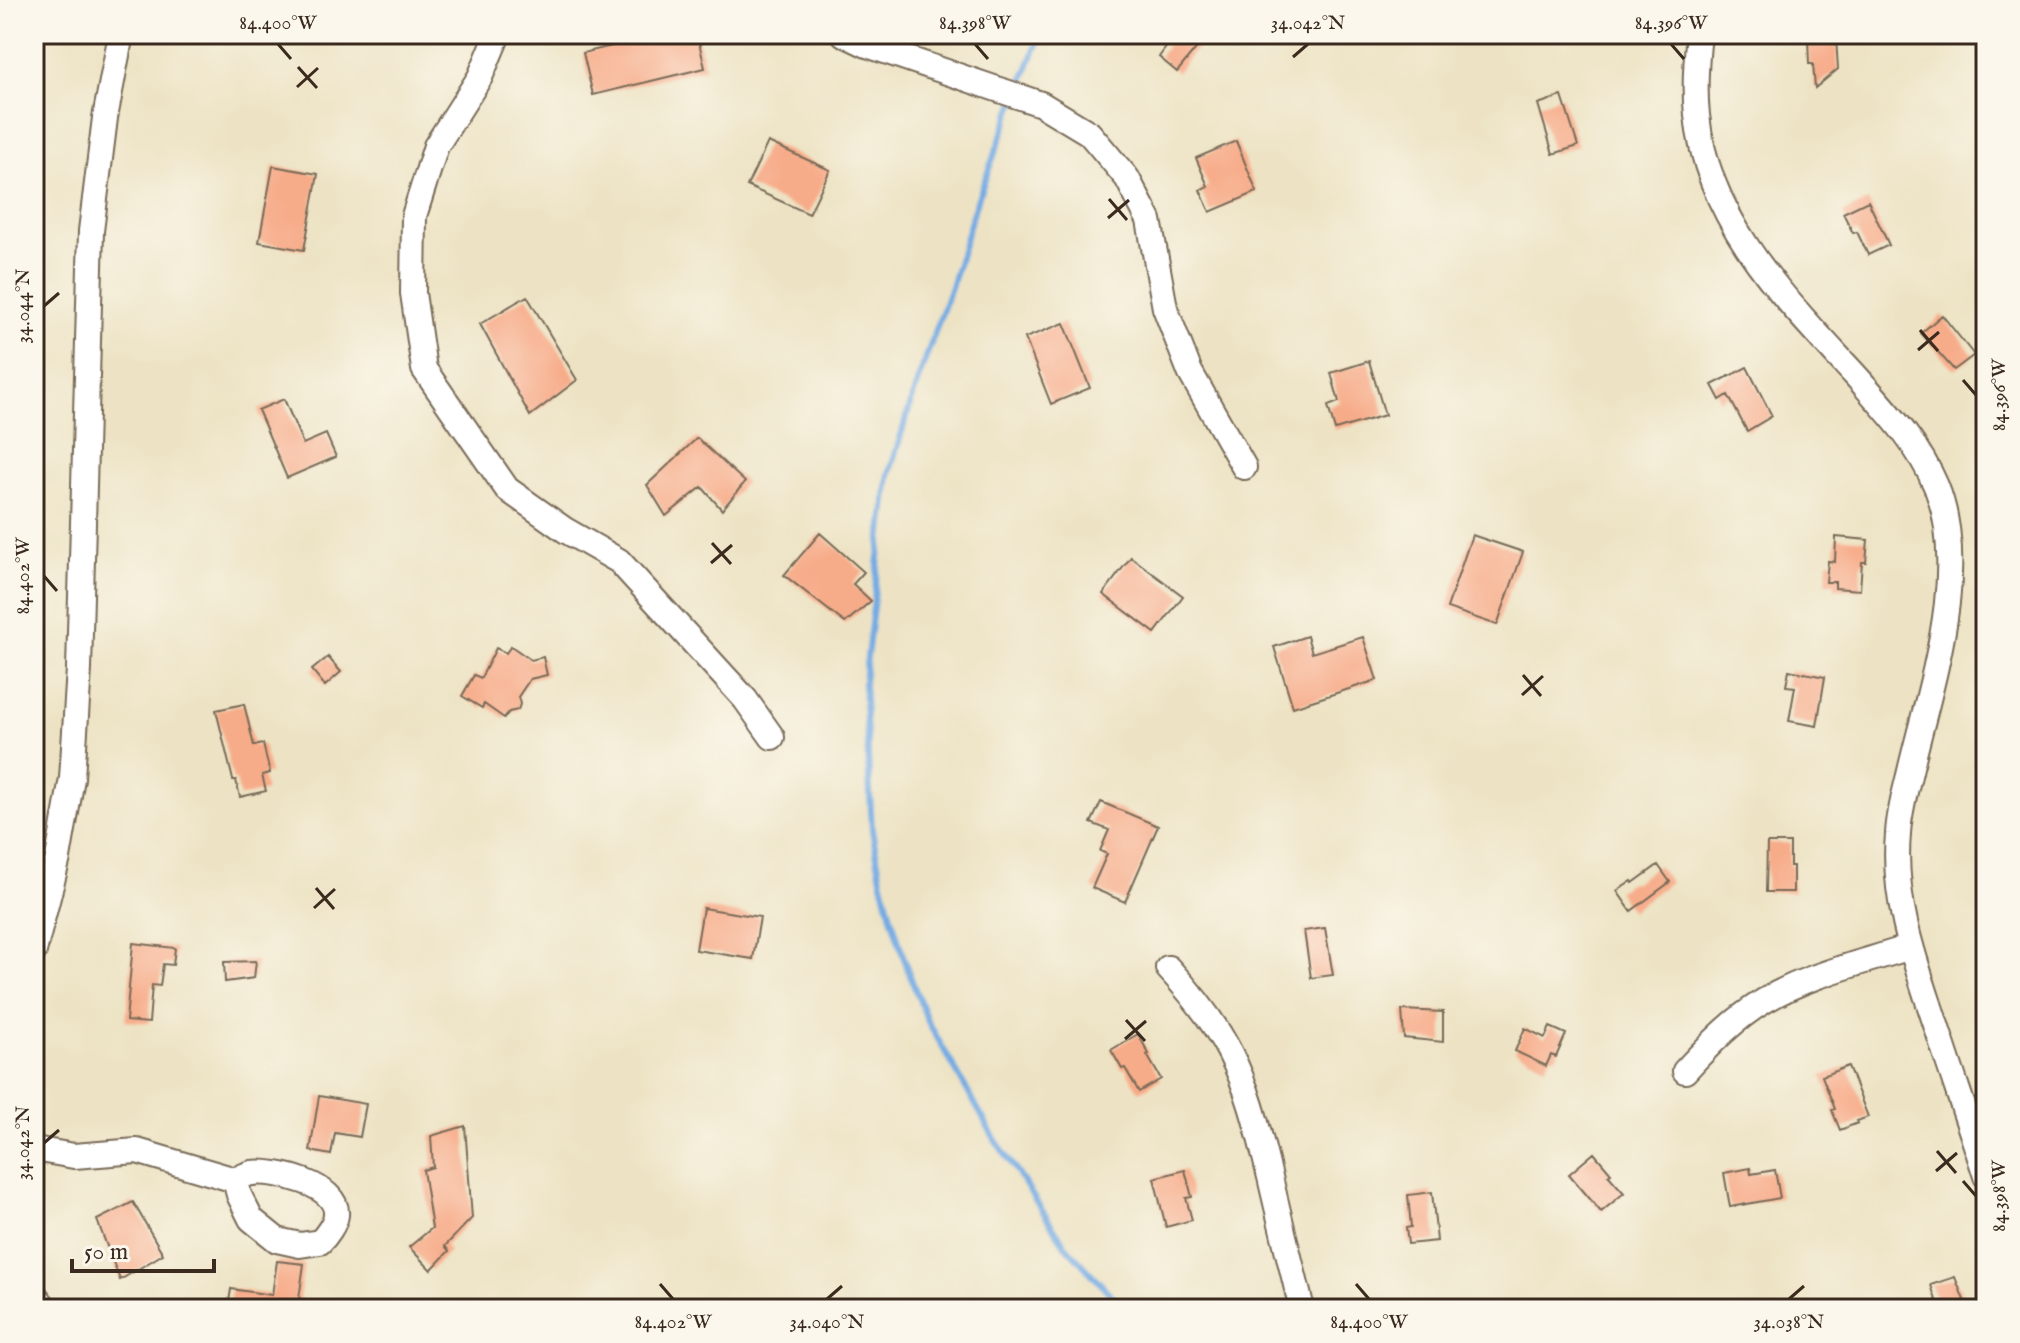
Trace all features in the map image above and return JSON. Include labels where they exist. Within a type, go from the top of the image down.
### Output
[{"type":"street","points":[[34,951],[58,858],[72,778],[79,654],[91,231],[105,118],[121,34]]},
{"type":"street","points":[[498,34],[480,77],[436,146],[414,216],[413,293],[424,369],[507,489],[565,530],[619,561],[745,699],[772,737]]},
{"type":"street","points":[[844,34],[867,45],[1041,104],[1089,133],[1127,178],[1149,220],[1165,308],[1190,372],[1244,467]]},
{"type":"street","points":[[1699,34],[1697,116],[1705,161],[1724,209],[1749,250],[1795,310],[1915,445],[1937,487],[1948,530],[1950,576],[1940,642],[1903,802],[1898,835],[1898,892],[1910,947],[1986,1176]]},
{"type":"street","points":[[1685,1071],[1741,1016],[1766,1000],[1808,980],[1910,947]]},
{"type":"street","points":[[1168,968],[1212,1022],[1244,1084],[1302,1309]]},
{"type":"street","points":[[34,1149],[74,1156],[137,1151],[235,1180]]},
{"type":"street","points":[[34,1294],[46,1309]]},
{"type":"building","points":[[661,34],[697,34],[705,68],[593,95],[583,53]]},
{"type":"building","points":[[1152,34],[1208,34],[1177,72],[1159,57],[1167,46]]},
{"type":"building","points":[[1836,38],[1838,69],[1815,88],[1813,64],[1809,64],[1808,39]]},
{"type":"building","points":[[1562,96],[1578,146],[1553,154],[1538,104]]},
{"type":"building","points":[[1236,141],[1257,192],[1210,212],[1200,190],[1208,186],[1196,158]]},
{"type":"building","points":[[768,142],[830,170],[809,214],[747,186]]},
{"type":"building","points":[[273,166],[318,174],[304,250],[259,242]]},
{"type":"building","points":[[1868,201],[1889,245],[1868,255],[1843,213]]},
{"type":"building","points":[[527,296],[577,380],[530,416],[480,324]]},
{"type":"building","points":[[1942,315],[1974,355],[1954,370],[1921,333]]},
{"type":"building","points":[[1064,323],[1090,388],[1051,404],[1025,338]]},
{"type":"building","points":[[1369,361],[1385,415],[1335,430],[1328,406],[1339,402],[1331,373]]},
{"type":"building","points":[[1747,367],[1772,416],[1747,431],[1728,395],[1720,400],[1712,385]]},
{"type":"building","points":[[284,399],[303,444],[326,434],[336,457],[287,478],[258,410]]},
{"type":"building","points":[[697,438],[745,482],[722,510],[702,487],[666,516],[647,485]]},
{"type":"building","points":[[820,533],[864,572],[853,584],[871,601],[845,623],[784,575]]},
{"type":"building","points":[[1472,535],[1523,552],[1497,625],[1447,608]]},
{"type":"building","points":[[1836,537],[1868,540],[1866,562],[1862,562],[1860,590],[1835,588],[1835,582],[1826,582],[1828,561],[1835,562]]},
{"type":"building","points":[[1131,557],[1183,596],[1155,633],[1103,594]]},
{"type":"building","points":[[1307,636],[1312,653],[1363,637],[1377,680],[1293,707],[1274,647]]},
{"type":"building","points":[[511,646],[531,660],[543,657],[547,675],[530,679],[518,697],[518,710],[509,712],[504,718],[484,704],[482,708],[462,696],[474,675],[481,678],[496,648],[506,653]]},
{"type":"building","points":[[328,657],[341,672],[325,686],[312,670]]},
{"type":"building","points":[[1789,670],[1825,677],[1817,726],[1789,721],[1795,687],[1786,686]]},
{"type":"building","points":[[244,704],[254,746],[263,744],[270,773],[262,775],[266,791],[240,797],[216,710]]},
{"type":"building","points":[[1101,802],[1158,826],[1125,902],[1092,888],[1107,854],[1100,851],[1109,830],[1091,823]]},
{"type":"building","points":[[1767,843],[1790,843],[1793,892],[1766,892]]},
{"type":"building","points":[[1658,865],[1670,882],[1631,911],[1617,891]]},
{"type":"building","points":[[703,908],[760,917],[753,959],[696,950]]},
{"type":"building","points":[[1325,928],[1333,975],[1311,978],[1304,931]]},
{"type":"building","points":[[133,943],[175,948],[173,965],[163,964],[160,986],[152,985],[149,1023],[126,1021]]},
{"type":"building","points":[[256,961],[254,978],[225,982],[224,962]]},
{"type":"building","points":[[1402,1010],[1443,1012],[1443,1042],[1404,1038]]},
{"type":"building","points":[[1550,1027],[1566,1034],[1556,1057],[1551,1055],[1546,1066],[1515,1051],[1525,1028],[1545,1038]]},
{"type":"building","points":[[1138,1034],[1161,1079],[1139,1092],[1111,1050]]},
{"type":"building","points":[[1848,1066],[1868,1117],[1840,1130],[1822,1076]]},
{"type":"building","points":[[319,1096],[366,1104],[360,1137],[335,1133],[331,1155],[310,1151]]},
{"type":"building","points":[[465,1126],[472,1218],[445,1246],[449,1251],[431,1270],[409,1247],[432,1228],[423,1170],[433,1167],[431,1136]]},
{"type":"building","points":[[1594,1153],[1624,1193],[1601,1212],[1569,1174]]},
{"type":"building","points":[[1750,1168],[1751,1174],[1775,1170],[1780,1198],[1730,1207],[1724,1173]]},
{"type":"building","points":[[1185,1170],[1192,1197],[1186,1198],[1192,1220],[1166,1227],[1154,1178]]},
{"type":"building","points":[[1432,1192],[1437,1241],[1408,1244],[1406,1228],[1411,1227],[1408,1195]]},
{"type":"building","points":[[133,1202],[163,1254],[120,1280],[97,1220]]},
{"type":"building","points":[[277,1261],[304,1264],[299,1299],[305,1300],[304,1309],[228,1309],[231,1289],[272,1295]]},
{"type":"building","points":[[1955,1277],[1965,1303],[1962,1304],[1964,1309],[1939,1309],[1931,1285]]},
{"type":"waterway","points":[[1019,90],[1041,34]]},
{"type":"waterway","points":[[1015,101],[976,203],[889,474],[864,682],[872,830],[891,916],[927,1020],[995,1139],[1065,1245],[1124,1309]]}]
